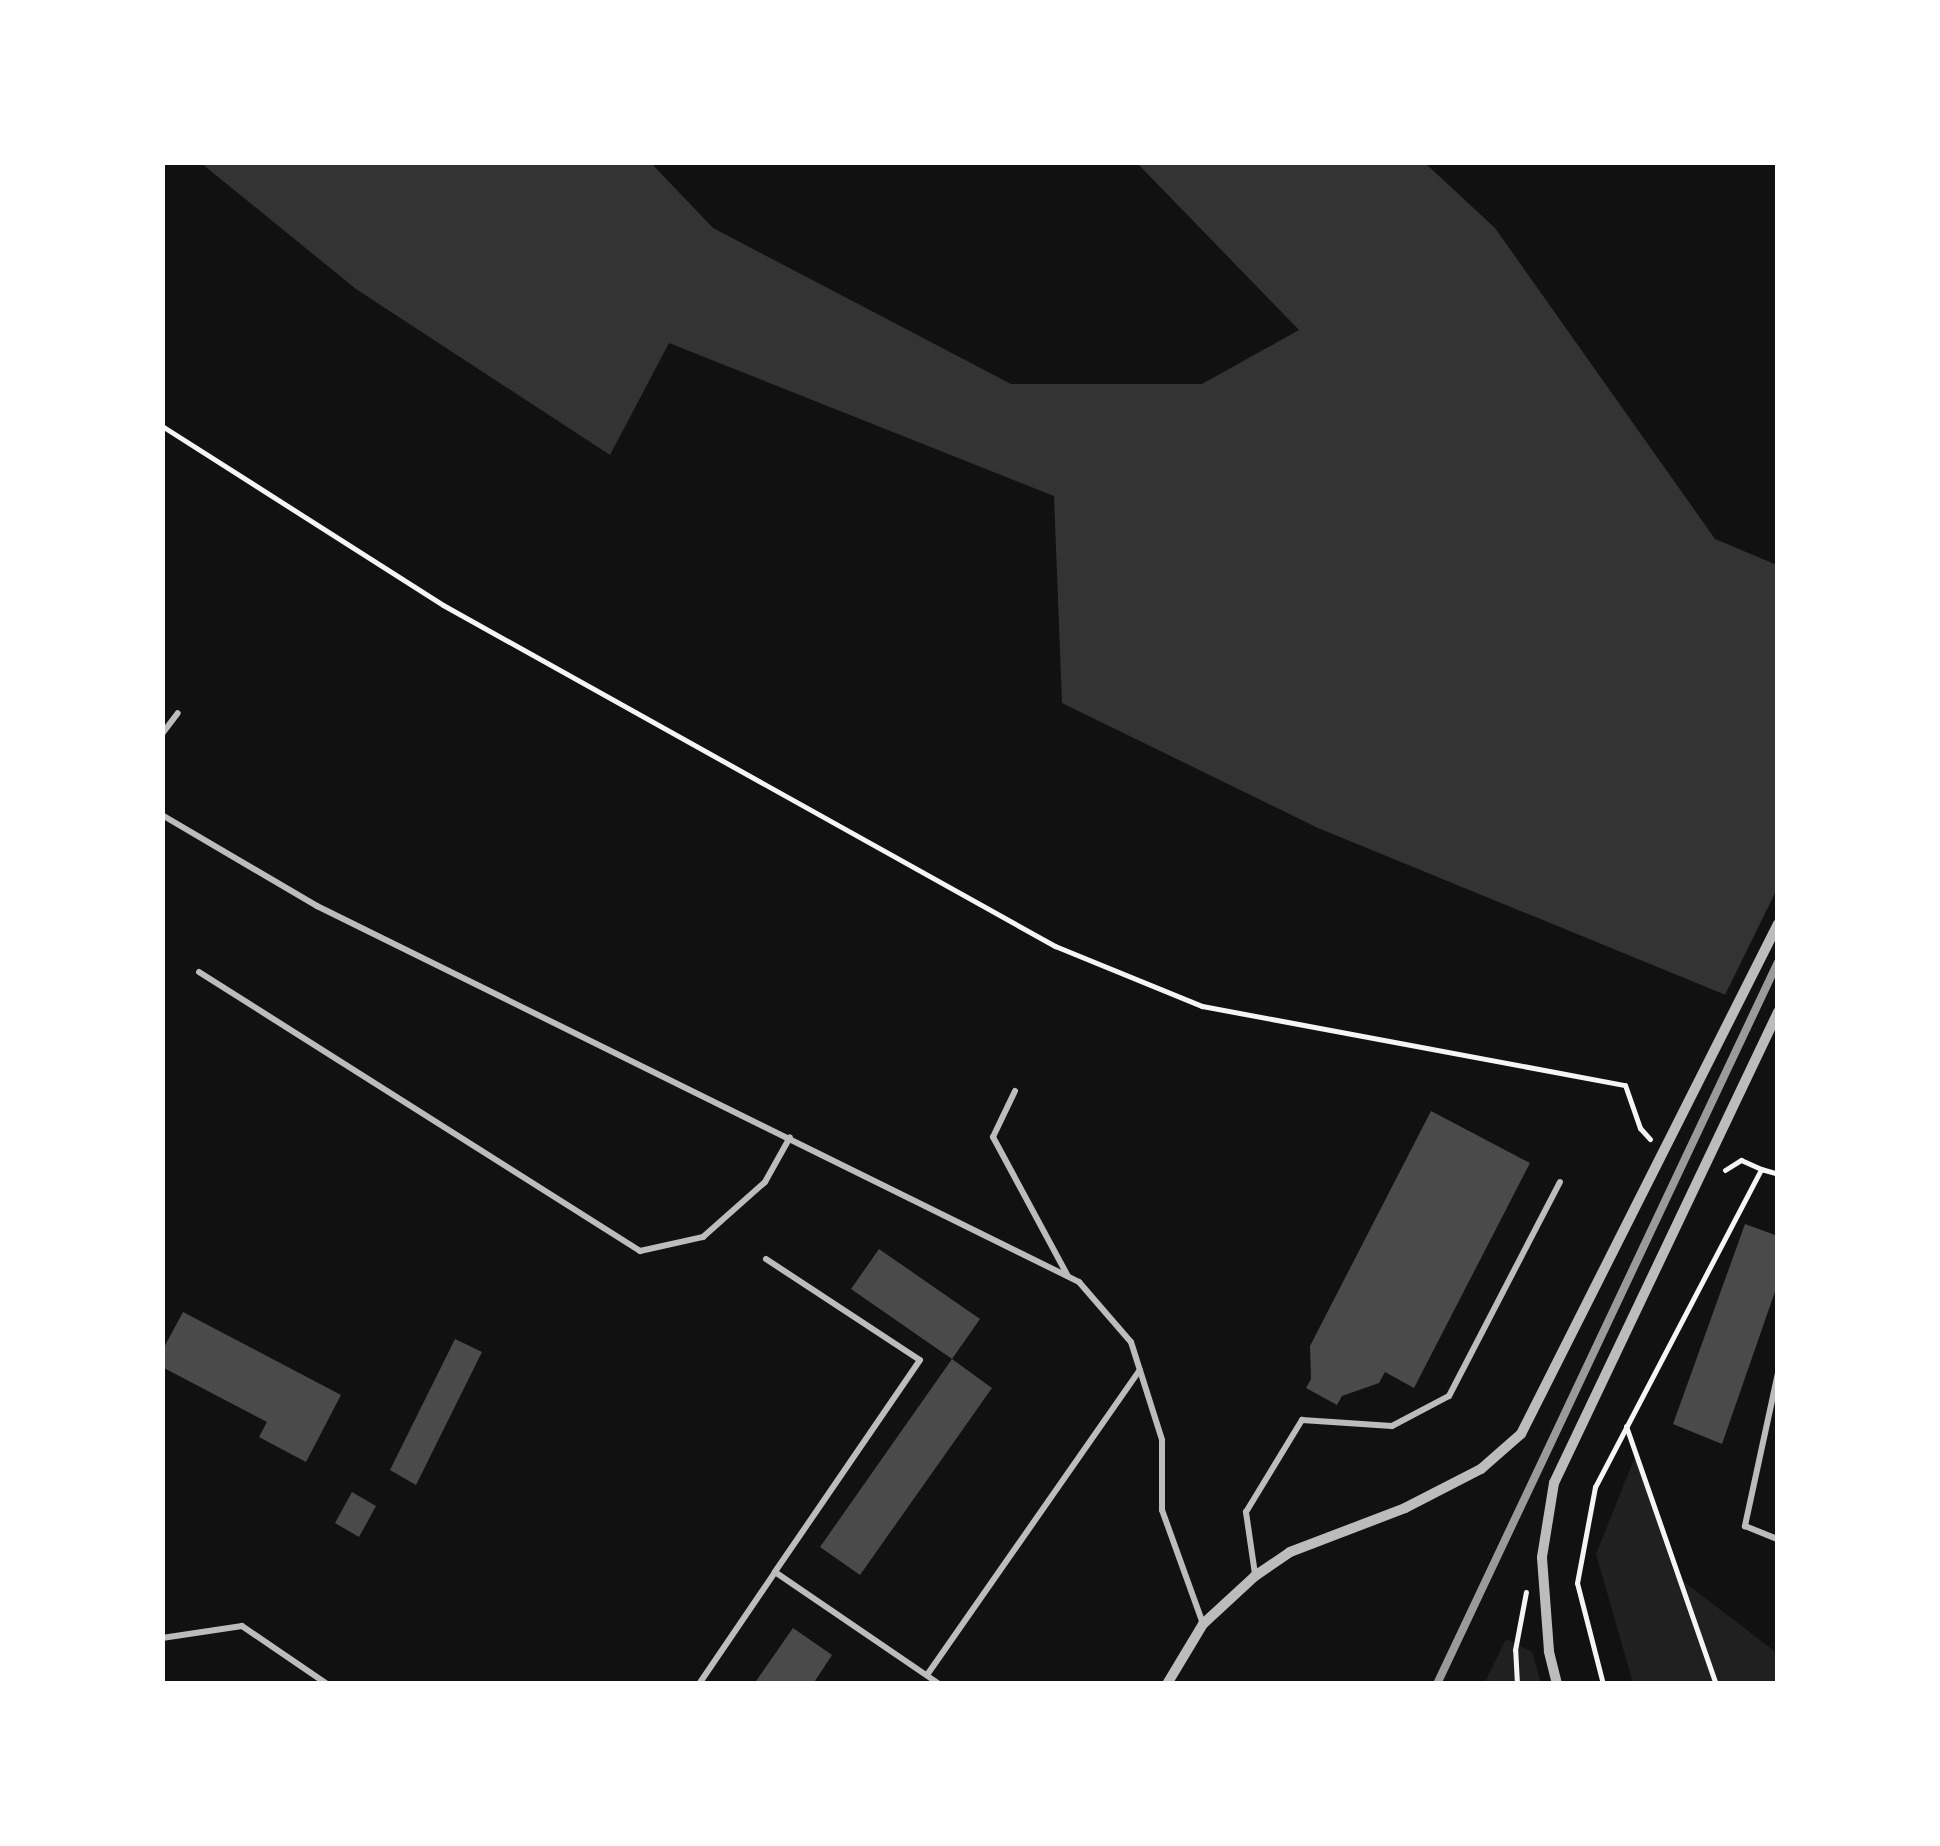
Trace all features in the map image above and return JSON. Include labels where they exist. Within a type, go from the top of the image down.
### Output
[{"type":"street","points":[[1167,1684],[1203,1624],[1255,1576],[1290,1552],[1405,1508],[1481,1468],[1521,1434],[1778,924]]},
{"type":"street","points":[[1558,1684],[1549,1651],[1542,1558],[1554,1483],[1778,1012]]},
{"type":"lane","points":[[162,734],[178,713]]},
{"type":"lane","points":[[162,816],[317,906],[1079,1282],[1131,1342],[1162,1440],[1162,1510],[1203,1624]]},
{"type":"lane","points":[[199,972],[640,1251],[703,1237],[766,1182],[790,1138]]},
{"type":"lane","points":[[1015,1091],[993,1138],[1068,1277]]},
{"type":"lane","points":[[1255,1576],[1246,1512],[1302,1420],[1392,1426],[1449,1396],[1560,1182]]},
{"type":"lane","points":[[699,1684],[920,1360],[766,1260]]},
{"type":"lane","points":[[926,1675],[1140,1370]]},
{"type":"lane","points":[[1778,1373],[1745,1526],[1778,1539]]},
{"type":"lane","points":[[775,1572],[939,1684]]},
{"type":"lane","points":[[162,1638],[242,1626],[327,1684]]},
{"type":"path","points":[[162,426],[443,605],[1055,946],[1202,1006],[1625,1084]]},
{"type":"path","points":[[1741,1160],[1778,1174]]},
{"type":"path","points":[[1603,1684],[1577,1583],[1594,1487],[1761,1169]]},
{"type":"path","points":[[1626,1426],[1716,1684]]},
{"type":"path","points":[[1517,1684],[1515,1650],[1521,1601],[1542,1558]]},
{"type":"shaded area","points":[[201,163],[651,163],[713,228],[1011,384],[1202,384],[1299,330],[1137,163],[1425,163],[1495,228],[1715,539],[1777,565],[1777,1016],[1318,828],[1062,703],[1054,496],[669,343],[610,455],[356,289]]},
{"type":"shaded area","points":[[1635,1457],[1675,1575],[1777,1653],[1777,1683],[1633,1683],[1596,1554]]},
{"type":"shaded area","points":[[1506,1639],[1532,1652],[1541,1683],[1484,1684]]},
{"type":"pier","points":[[1778,887],[1778,1021],[1723,999]]},
{"type":"building","points":[[1431,1111],[1530,1163],[1414,1388],[1385,1372],[1379,1383],[1342,1396],[1337,1405],[1306,1388],[1311,1379],[1310,1346]]},
{"type":"building","points":[[1745,1224],[1778,1236],[1778,1283],[1722,1444],[1673,1424]]},
{"type":"building","points":[[879,1249],[980,1319],[952,1359],[851,1289]]},
{"type":"building","points":[[183,1312],[341,1395],[306,1462],[259,1437],[267,1422],[162,1367],[162,1351]]},
{"type":"building","points":[[455,1339],[482,1352],[416,1485],[390,1470]]},
{"type":"building","points":[[952,1359],[992,1388],[860,1575],[820,1547]]},
{"type":"building","points":[[352,1492],[376,1506],[359,1537],[335,1523]]},
{"type":"building","points":[[793,1628],[832,1655],[813,1684],[754,1684]]},
{"type":"railway","points":[[1437,1684],[1778,962]]}]
